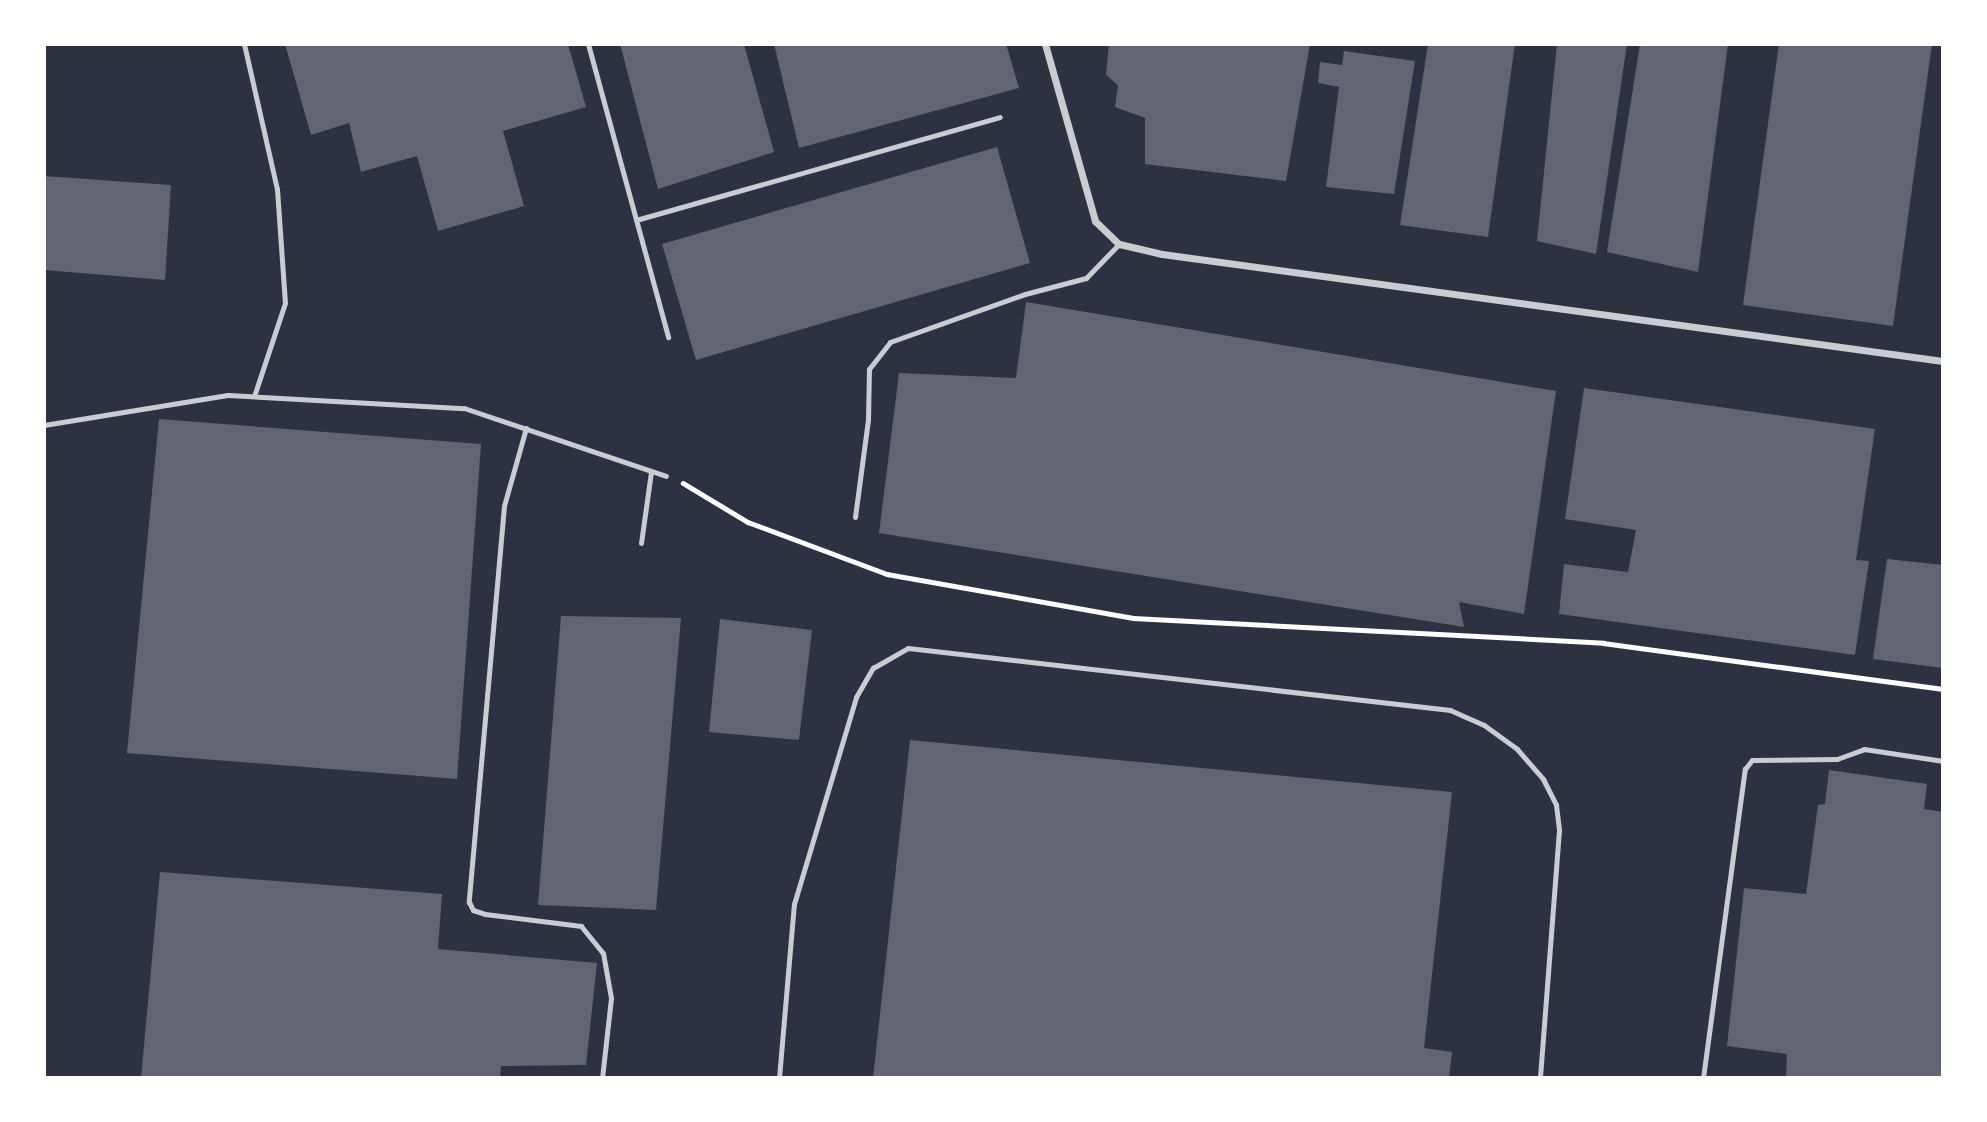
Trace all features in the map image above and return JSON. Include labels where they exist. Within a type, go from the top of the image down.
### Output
[{"type":"street","points":[[1045,44],[1095,221],[1107,237],[1119,244],[1162,254],[1943,361]]},
{"type":"lane","points":[[244,44],[277,189],[285,303],[254,396]]},
{"type":"lane","points":[[589,44],[668,337]]},
{"type":"lane","points":[[636,219],[1000,117]]},
{"type":"lane","points":[[855,517],[868,420],[869,369],[890,342],[1025,295],[1086,278],[1119,244]]},
{"type":"lane","points":[[44,425],[228,395],[464,408],[666,476]]},
{"type":"lane","points":[[526,428],[504,506],[469,902],[473,910],[485,914],[582,926],[603,953],[611,998],[602,1078]]},
{"type":"lane","points":[[641,543],[651,472]]},
{"type":"lane","points":[[779,1078],[794,904],[856,697],[873,668],[908,648],[1451,710],[1484,725],[1517,749],[1543,779],[1556,805],[1559,830],[1540,1078]]},
{"type":"lane","points":[[1703,1078],[1745,769],[1752,760],[1836,759],[1864,749],[1943,761]]},
{"type":"path","points":[[666,476],[699,489],[748,522],[887,574],[1133,618],[1603,643],[1943,689]]},
{"type":"building","points":[[285,44],[568,44],[586,107],[503,131],[524,206],[438,231],[417,156],[361,172],[349,123],[311,135]]},
{"type":"building","points":[[620,44],[744,44],[774,152],[658,189]]},
{"type":"building","points":[[774,44],[1006,44],[1019,88],[799,148]]},
{"type":"building","points":[[1109,44],[1310,44],[1286,181],[1145,164],[1145,118],[1115,107],[1118,85],[1106,75]]},
{"type":"building","points":[[1428,44],[1515,44],[1488,237],[1400,225]]},
{"type":"building","points":[[1557,44],[1627,44],[1596,254],[1537,241]]},
{"type":"building","points":[[1640,44],[1728,44],[1698,272],[1607,252]]},
{"type":"building","points":[[1779,44],[1932,44],[1893,326],[1743,305]]},
{"type":"building","points":[[1344,51],[1415,61],[1394,194],[1326,187],[1339,87],[1318,83],[1320,62],[1342,65]]},
{"type":"building","points":[[997,147],[1030,263],[696,360],[662,244]]},
{"type":"building","points":[[44,176],[171,185],[165,280],[44,270]]},
{"type":"building","points":[[1026,302],[1556,391],[1524,614],[1459,602],[1464,627],[879,533],[899,373],[1016,378]]},
{"type":"building","points":[[1584,388],[1875,429],[1856,560],[1869,561],[1855,655],[1559,614],[1564,564],[1628,572],[1636,530],[1565,519]]},
{"type":"building","points":[[159,419],[481,444],[457,779],[127,753]]},
{"type":"building","points":[[1887,559],[1943,565],[1943,668],[1873,659]]},
{"type":"building","points":[[561,616],[681,618],[656,910],[538,905]]},
{"type":"building","points":[[720,619],[812,630],[799,740],[709,732]]},
{"type":"building","points":[[910,740],[1452,792],[1424,1048],[1452,1052],[1449,1078],[873,1078]]},
{"type":"building","points":[[1829,770],[1927,784],[1924,809],[1943,812],[1943,1078],[1786,1078],[1787,1054],[1727,1046],[1744,888],[1806,894],[1818,805],[1825,804]]},
{"type":"building","points":[[160,872],[442,894],[438,949],[597,963],[586,1065],[501,1066],[500,1078],[141,1078]]}]
